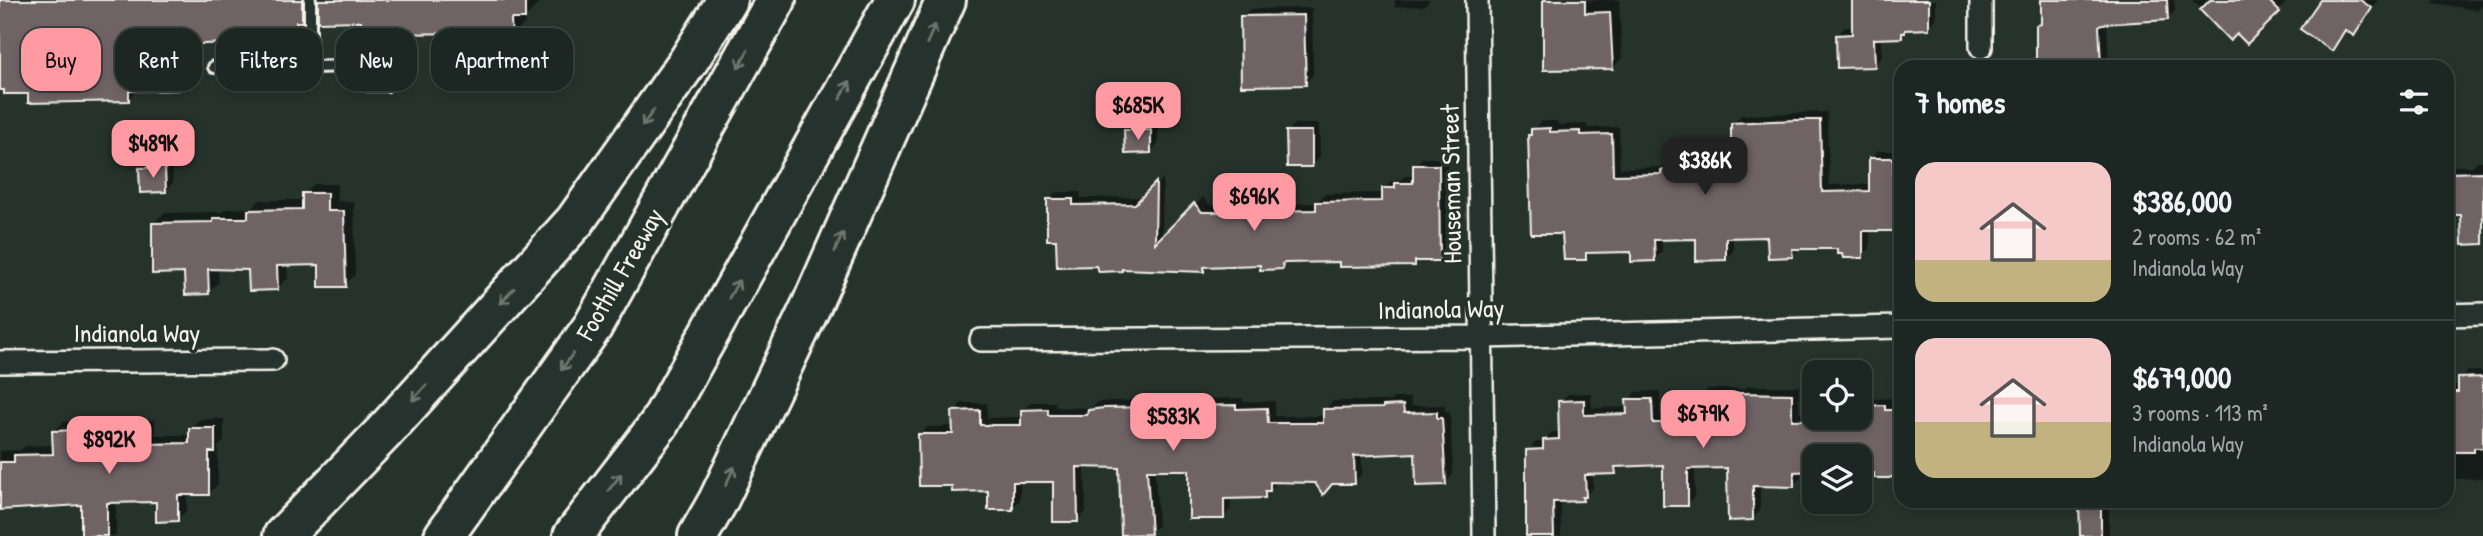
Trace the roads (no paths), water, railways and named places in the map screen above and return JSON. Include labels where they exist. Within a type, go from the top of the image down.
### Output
[{"type":"highway","points":[[283,536],[383,432],[575,221],[689,60],[727,0]]},
{"type":"highway","name":"Foothill Freeway","points":[[444,536],[593,326],[776,0]]},
{"type":"highway","points":[[573,536],[659,424],[895,0]]},
{"type":"highway","points":[[698,536],[718,501],[812,304],[946,0]]},
{"type":"street","name":"Houseman Street","points":[[1477,0],[1485,536]]},
{"type":"street","points":[[1980,0],[1981,47]]},
{"type":"street","points":[[2454,315],[2483,314]]},
{"type":"street","name":"Indianola Way","points":[[981,340],[1481,337],[1894,327]]},
{"type":"street","name":"Indianola Way","points":[[0,362],[274,360]]},
{"type":"lane","points":[[310,0],[310,28]]}]
